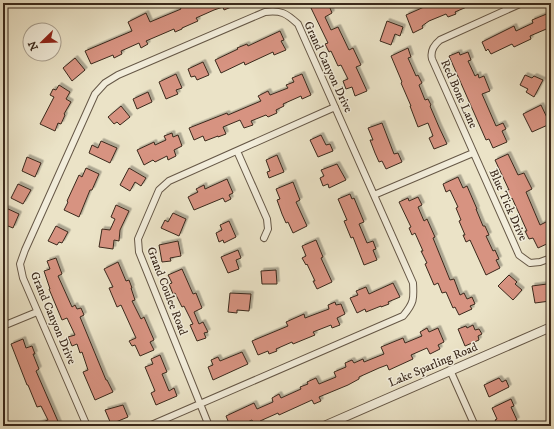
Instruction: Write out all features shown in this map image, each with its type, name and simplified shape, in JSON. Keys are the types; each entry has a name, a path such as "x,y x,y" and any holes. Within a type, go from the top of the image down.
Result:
{"street":[{"name":"Red Bone Lane","path":"473,153 432,59 432,49 440,40 522,3"},
{"name":"Grand Canyon Drive","path":"87,426 23,278 20,264 95,94 105,83 118,75 265,12 276,10 287,14 298,24 413,283 414,294 411,306 403,316 149,426"},
{"name":"Grand Coulee Road","path":"209,426 139,252 138,239 159,190 168,181 335,107"},
{"path":"237,151 267,219 268,228 264,238"},
{"path":"374,195 473,153"},
{"name":"Blue Tick Drive","path":"473,153 519,255 530,263 540,262 551,258"},
{"path":"3,326 38,312"},
{"name":"Lake Sparling Road","path":"324,426 551,327"},
{"path":"450,370 475,426"}],"building":[{"path":"178,3 241,3 224,10 223,7 214,10 196,18 198,21 182,29 175,32 174,29 146,41 148,44 141,48 139,43 121,51 122,54 114,58 113,55 91,64 85,51 132,31 128,22 146,13 150,22 181,9"},
{"path":"328,3 332,13 325,17 331,30 338,27 349,50 353,48 361,65 356,67 367,91 355,96 352,87 346,89 343,81 348,79 341,65 338,66 331,51 329,52 325,44 328,43 311,8 319,4 320,7"},
{"path":"433,3 476,3 455,12 456,14 448,17 446,14 429,21 422,26 423,28 413,33 406,15"},
{"path":"549,13 551,18 551,27 530,36 531,39 514,47 512,44 491,54 488,49 486,51 482,42 514,26 516,31 533,23 532,20"},
{"path":"387,21 403,27 400,36 395,34 391,45 380,41"},
{"path":"280,31 284,40 281,41 286,50 274,55 273,52 245,65 244,62 221,73 215,60 238,49 237,48 247,44 248,46"},
{"path":"408,48 411,57 408,58 416,76 418,75 422,83 419,85 425,100 428,99 431,105 430,106 447,144 434,149 429,138 433,136 428,123 418,127 391,56"},
{"path":"459,52 460,55 468,52 471,60 468,61 475,76 478,74 479,78 484,76 490,91 482,94 496,126 503,123 506,129 502,131 507,142 493,148 489,139 486,140 449,56"},
{"path":"75,58 85,70 72,81 63,68"},
{"path":"203,62 209,75 197,80 195,76 191,77 188,69"},
{"path":"176,74 182,88 176,90 178,94 166,99 159,82"},
{"path":"302,74 311,95 302,99 301,96 283,104 284,106 276,110 277,113 268,117 266,115 251,121 253,125 244,128 240,120 223,127 226,134 205,141 203,136 194,140 189,128 227,113 228,115 261,101 258,96 268,91 270,95 288,88 286,85 294,82 292,78"},
{"path":"525,75 532,78 534,76 543,80 534,97 526,92 528,89 520,85"},
{"path":"59,85 70,92 66,99 71,102 64,114 65,115 61,124 58,123 55,131 40,124 54,97 50,95 53,89 56,90"},
{"path":"148,92 152,102 137,109 133,99"},
{"path":"541,105 550,124 532,132 523,114"},
{"path":"121,106 130,117 120,125 117,122 114,124 108,117"},
{"path":"382,123 394,154 398,153 402,162 386,169 382,161 379,162 375,153 370,140 373,140 368,128"},
{"path":"172,133 173,137 178,135 182,146 174,150 176,156 168,160 167,156 155,162 153,160 144,165 137,150 154,142 155,145 166,140 164,136"},
{"path":"321,135 326,145 330,144 333,151 318,157 310,140"},
{"path":"101,141 117,148 110,163 89,153 92,145 98,148"},
{"path":"508,154 518,175 524,173 532,189 526,192 540,225 546,222 551,232 551,242 538,248 533,238 529,239 525,231 527,231 512,198 511,199 507,190 509,190 495,160"},
{"path":"277,155 284,172 269,178 267,172 270,171 266,160"},
{"path":"27,157 41,163 35,177 22,171"},
{"path":"337,164 346,180 329,188 328,184 323,186 320,178 324,176 321,170"},
{"path":"86,168 99,174 92,190 90,190 79,217 64,210 79,175 82,177"},
{"path":"129,168 146,178 141,186 135,182 130,191 120,185"},
{"path":"458,177 463,188 467,186 483,226 485,226 489,235 486,236 493,251 495,250 499,259 496,260 500,268 486,275 470,240 466,242 463,235 465,235 459,221 461,220 456,208 458,207 450,190 446,192 443,184"},
{"path":"227,179 233,193 229,195 231,199 225,202 223,198 194,210 188,197 198,192 196,189 204,185 205,189"},
{"path":"293,182 300,200 296,202 307,226 293,233 282,214 277,200 280,199 276,189"},
{"path":"18,184 31,190 23,204 11,198"},
{"path":"350,194 352,199 354,198 364,222 359,224 367,243 373,241 376,249 373,250 377,260 364,265 353,237 351,238 344,221 347,220 338,199"},
{"path":"418,197 422,205 418,207 424,221 427,219 435,237 433,238 450,280 454,279 460,295 464,293 467,299 472,297 475,304 470,306 472,309 459,315 455,307 453,308 446,292 442,293 438,283 434,285 425,264 427,263 421,251 423,251 415,233 412,235 409,228 411,227 399,202 408,198 409,201"},
{"path":"116,205 129,211 120,230 119,241 114,240 113,249 99,247 102,229 110,230 115,219 111,217"},
{"path":"6,208 19,214 13,228 3,224 3,216"},
{"path":"173,213 186,219 179,236 161,228 165,220 168,222"},
{"path":"229,221 236,237 224,243 223,240 219,242 216,233 222,230 220,225"},
{"path":"56,226 68,232 62,243 59,242 57,245 48,241"},
{"path":"316,240 323,257 321,258 332,282 317,289 307,264 306,265 302,258 306,256 302,246"},
{"path":"178,241 181,256 170,258 171,261 162,262 159,245"},
{"path":"238,250 241,258 236,260 239,269 228,273 221,257"},
{"path":"56,258 62,274 58,276 72,307 75,305 77,309 81,308 84,315 80,317 106,380 113,392 95,400 83,372 88,370 82,352 80,353 77,344 72,346 68,337 75,335 67,318 62,320 49,289 44,271 50,269 47,261"},
{"path":"118,262 126,281 129,280 132,288 135,300 132,301 141,319 144,317 154,340 150,342 154,350 140,356 135,345 132,346 129,341 136,338 121,305 117,307 109,288 113,287 104,269"},
{"path":"182,269 193,294 196,293 202,308 194,312 199,324 203,322 208,332 204,333 206,338 197,341 190,325 193,324 184,306 182,307 175,293 173,294 169,284 172,283 168,275"},
{"path":"276,270 277,284 262,284 261,271"},
{"path":"509,275 517,282 515,284 522,290 513,300 498,286"},
{"path":"393,283 400,297 381,307 366,312 365,309 357,313 350,298 358,295 356,291 366,287 369,294"},
{"path":"547,284 550,301 535,303 532,286"},
{"path":"230,293 251,294 249,311 237,310 237,313 228,312"},
{"path":"335,302 336,305 341,304 345,314 337,318 340,325 332,328 331,325 313,332 315,335 276,349 277,351 269,354 268,351 258,355 252,341 288,326 286,322 304,314 305,318 329,309 328,305"},
{"path":"473,325 475,330 479,329 482,334 478,336 479,340 465,346 458,329 466,326 467,328"},
{"path":"427,328 429,332 438,328 444,342 438,345 440,349 430,354 427,348 411,355 413,359 389,370 387,365 379,368 359,377 359,379 348,385 319,397 321,401 314,404 312,400 279,415 278,413 260,421 262,426 255,426 252,420 238,426 230,426 226,416 254,403 257,409 273,402 272,398 279,394 281,398 301,389 300,387 308,384 307,382 316,378 319,384 336,377 334,372 346,367 345,363 352,360 354,363 363,359 364,362 384,354 381,347 403,338 405,343 422,336 420,332"},
{"path":"23,339 26,348 32,346 35,354 33,354 39,369 36,371 60,426 33,426 48,420 41,406 37,407 11,344"},
{"path":"242,352 248,364 213,380 208,367 213,365 211,360 218,357 220,361"},
{"path":"160,355 167,372 162,374 169,391 174,388 177,396 156,405 151,393 155,391 145,367 153,364 151,359"},
{"path":"499,378 502,382 506,380 509,387 489,397 484,385"},
{"path":"511,399 514,406 511,407 517,420 504,426 498,426 495,420 497,419 492,408"},
{"path":"123,405 128,417 111,424 105,410"}]}
